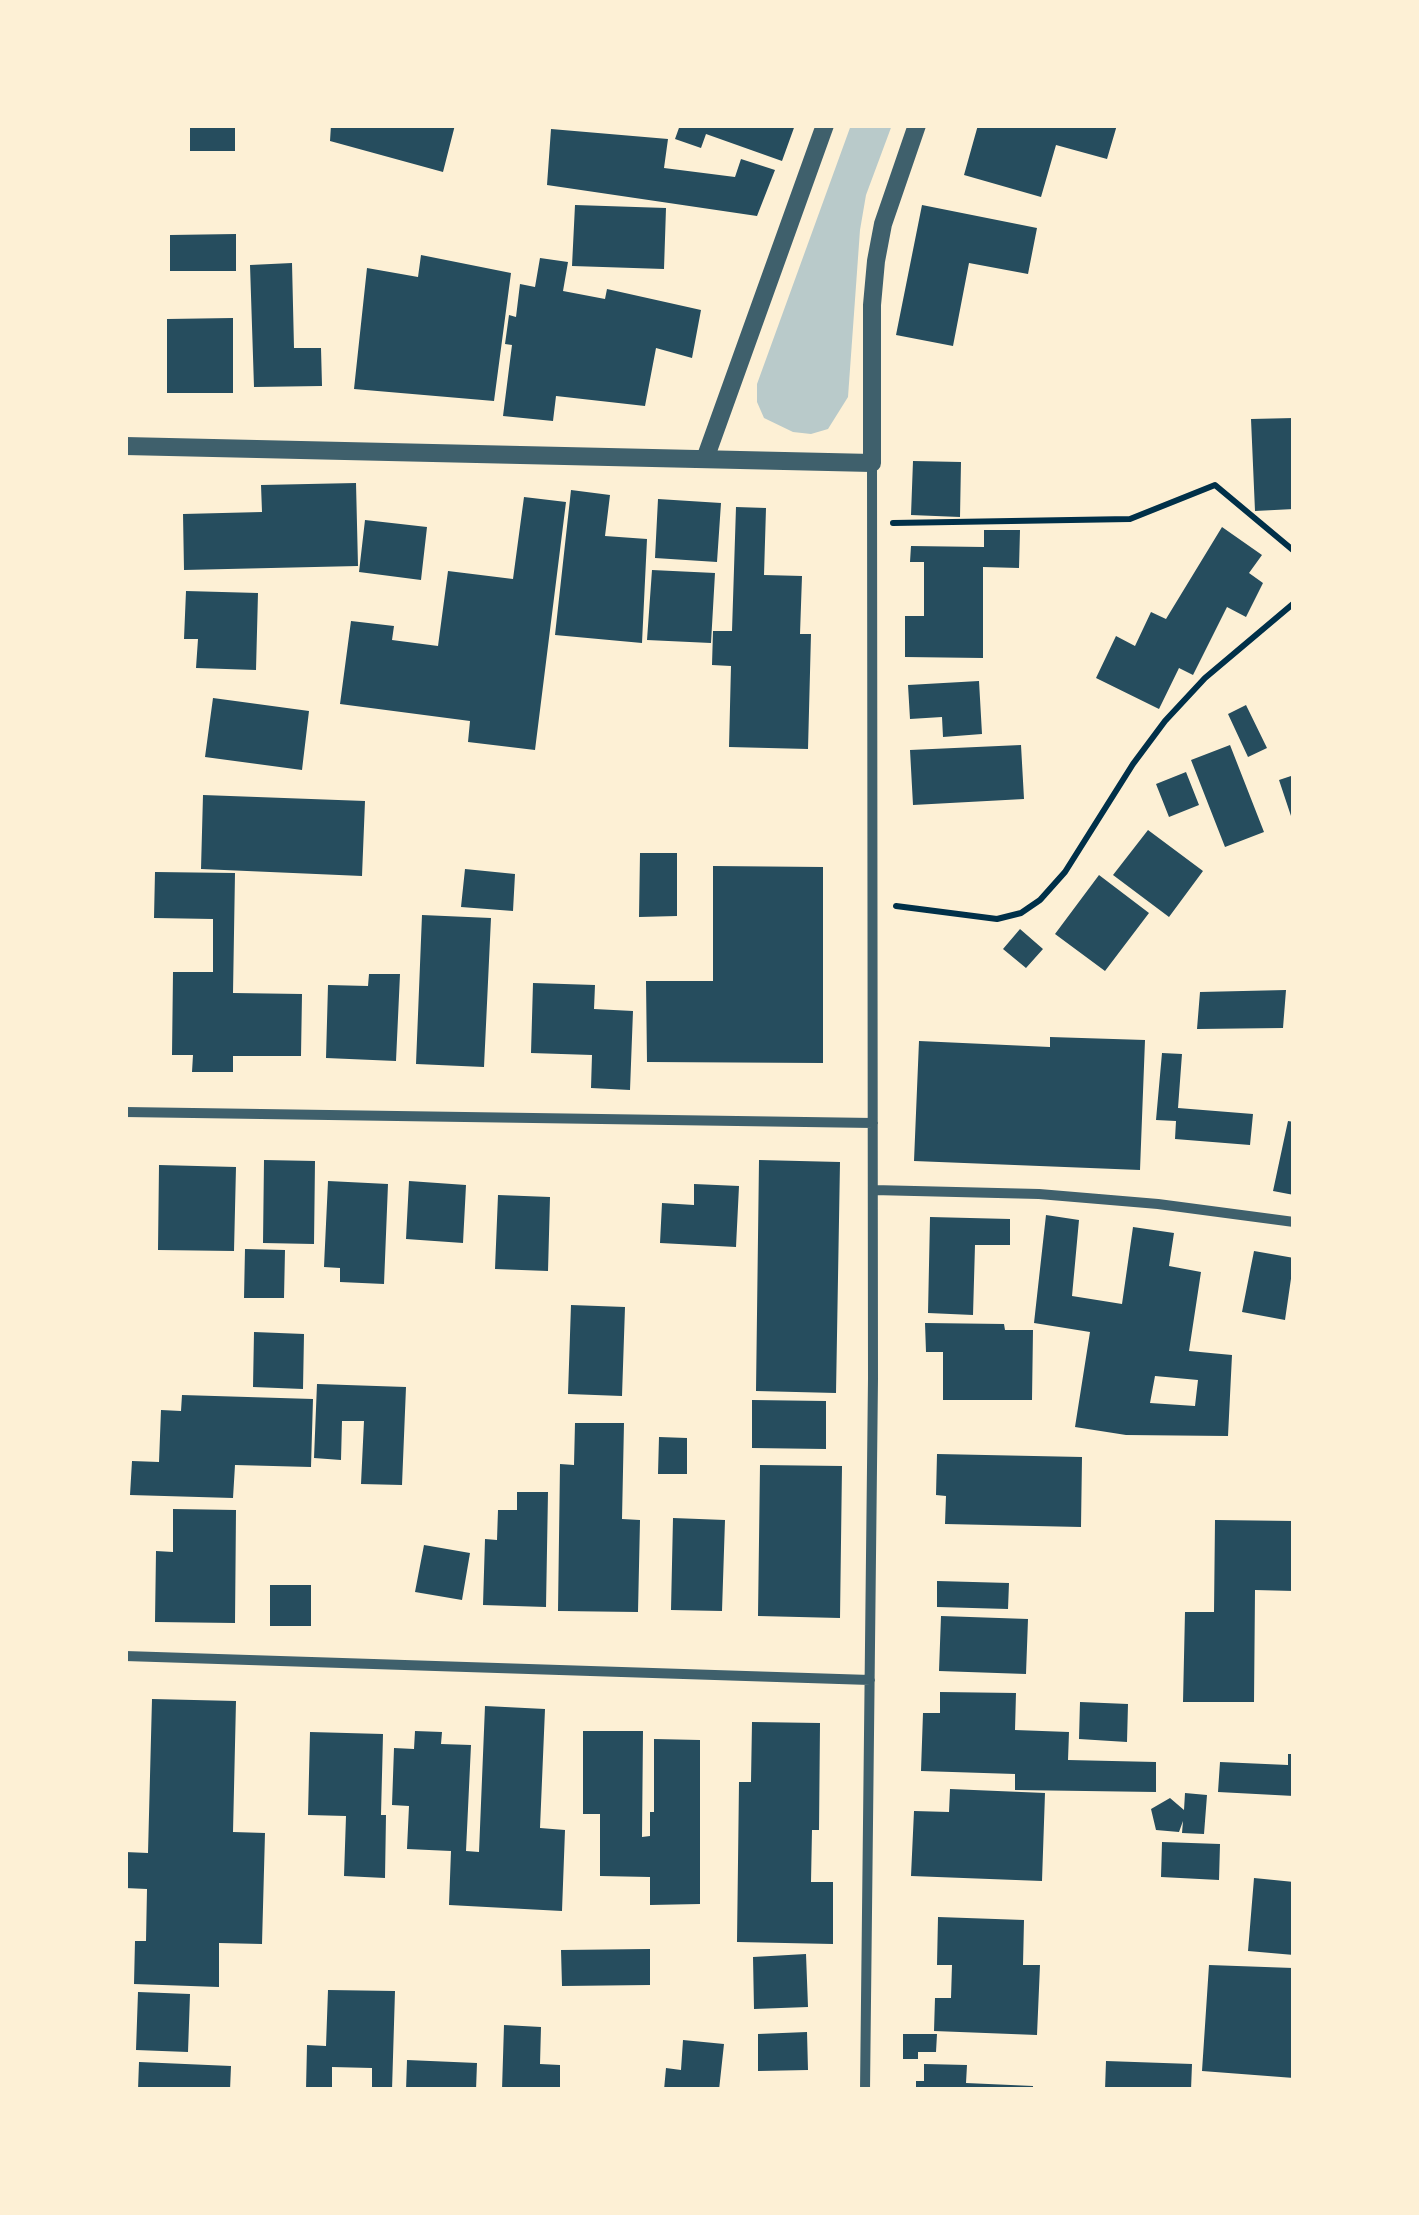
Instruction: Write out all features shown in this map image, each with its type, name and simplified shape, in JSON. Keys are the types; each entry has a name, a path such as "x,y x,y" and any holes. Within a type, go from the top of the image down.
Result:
{"street":[{"path":"705,459 825,125"},
{"path":"865,2090 873,1190 872,306 883,224 917,125"},
{"path":"125,446 872,463"},
{"path":"125,1112 873,1123"},
{"path":"873,1190 1040,1194 1294,1222"},
{"path":"125,1656 870,1680"}],"path":[{"path":"872,523 1130,519 1216,485 1294,551"},
{"path":"872,903 997,920 1021,913 1040,900 1065,872 1165,721 1205,678 1294,604"}],"shaded area":[{"path":"851,125 892,125 866,195 860,230 848,397 828,429 811,434 793,432 764,418 757,402 757,384"}],"building":[{"path":"190,125 235,125 235,151 190,151"},
{"path":"331,125 455,125 443,172 330,141"},
{"path":"680,125 795,125 782,161 706,134 701,148 675,139"},
{"path":"978,125 1117,125 1107,159 1056,145 1041,197 964,175"},
{"path":"551,129 668,139 664,168 735,177 741,159 775,170 757,216 547,185"},
{"path":"575,205 666,208 664,269 572,266"},
{"path":"922,205 1037,228 1028,274 969,263 953,346 896,335"},
{"path":"236,234 236,271 170,271 170,235"},
{"path":"421,255 511,273 494,401 354,389 367,268 418,277"},
{"path":"540,258 568,262 563,291 605,299 607,289 701,310 692,358 656,348 645,406 556,396 553,421 503,416 512,345 505,344 509,315 516,317 520,284 535,287"},
{"path":"292,263 294,348 321,348 322,386 254,387 250,265"},
{"path":"233,318 233,393 167,393 167,319"},
{"path":"1294,418 1294,509 1255,511 1251,419"},
{"path":"913,461 961,462 960,517 911,515"},
{"path":"356,483 358,566 184,570 183,514 262,512 261,485"},
{"path":"571,490 610,495 605,536 647,539 642,643 555,635"},
{"path":"524,497 566,502 535,750 468,742 470,721 340,704 351,621 394,626 392,640 438,646 448,571 513,579"},
{"path":"658,499 721,503 717,562 655,558"},
{"path":"736,507 766,508 764,575 802,576 800,634 811,634 808,749 729,747 731,666 712,665 713,631 732,631"},
{"path":"365,520 427,527 421,580 359,572"},
{"path":"1222,527 1262,555 1249,573 1263,583 1246,617 1227,607 1193,675 1179,668 1159,709 1096,678 1116,636 1135,646 1151,612 1166,619"},
{"path":"984,530 1020,530 1019,568 983,567 983,658 905,657 905,616 924,616 924,562 910,562 911,546 984,547"},
{"path":"652,570 715,573 711,643 647,640"},
{"path":"186,591 258,593 256,670 196,668 198,639 184,639"},
{"path":"979,681 982,734 943,737 942,717 910,719 908,685"},
{"path":"213,698 309,711 302,770 205,757"},
{"path":"1246,705 1267,748 1248,757 1228,714"},
{"path":"1021,745 1024,799 913,805 910,750"},
{"path":"1230,745 1264,832 1225,847 1191,760"},
{"path":"1186,772 1199,805 1169,817 1156,784"},
{"path":"1294,775 1294,822 1293,822 1279,780"},
{"path":"203,795 365,801 362,876 201,869"},
{"path":"1148,830 1203,871 1169,917 1113,875"},
{"path":"640,853 677,853 677,916 639,917"},
{"path":"713,866 823,867 823,1063 647,1062 646,981 713,981"},
{"path":"465,869 515,874 513,911 461,907"},
{"path":"155,872 235,873 233,993 302,994 301,1056 233,1056 233,1072 192,1072 193,1055 172,1055 173,972 213,972 213,919 154,918"},
{"path":"1099,875 1149,913 1105,971 1055,934"},
{"path":"422,915 491,918 484,1067 416,1064"},
{"path":"1020,929 1043,949 1026,968 1003,949"},
{"path":"369,974 400,974 396,1061 326,1058 328,985 368,986"},
{"path":"533,983 595,985 594,1009 633,1011 630,1090 591,1088 592,1055 531,1053"},
{"path":"1286,990 1283,1028 1197,1029 1200,992"},
{"path":"1050,1037 1145,1040 1140,1170 914,1161 919,1041 1050,1047"},
{"path":"1162,1053 1182,1054 1178,1108 1253,1114 1250,1145 1175,1139 1176,1121 1156,1120"},
{"path":"1288,1121 1294,1122 1294,1195 1273,1191"},
{"path":"264,1160 315,1161 314,1244 263,1243"},
{"path":"759,1160 840,1162 836,1393 756,1391"},
{"path":"159,1165 236,1167 234,1251 158,1250"},
{"path":"328,1181 388,1184 384,1284 340,1282 340,1268 324,1267"},
{"path":"409,1181 466,1185 463,1243 406,1239"},
{"path":"694,1184 739,1186 736,1247 660,1243 662,1203 694,1205"},
{"path":"498,1195 550,1197 548,1271 495,1269"},
{"path":"1046,1215 1079,1220 1072,1296 1122,1304 1133,1227 1174,1233 1169,1266 1201,1272 1189,1351 1232,1355 1228,1436 1126,1435 1075,1427 1090,1332 1034,1323","holes":["1155,1376 1198,1380 1195,1406 1150,1403"]},
{"path":"930,1217 1010,1219 1010,1245 975,1245 973,1315 928,1313"},
{"path":"245,1249 285,1250 284,1298 244,1298"},
{"path":"1254,1251 1294,1258 1285,1320 1242,1312"},
{"path":"571,1305 625,1307 622,1396 568,1394"},
{"path":"925,1323 1004,1324 1005,1330 1033,1330 1032,1400 943,1400 943,1352 926,1352"},
{"path":"254,1332 304,1334 303,1389 253,1387"},
{"path":"317,1384 406,1387 402,1485 361,1484 364,1421 342,1421 341,1460 314,1458"},
{"path":"182,1395 313,1399 311,1467 235,1465 233,1498 130,1495 132,1461 159,1462 161,1410 181,1411"},
{"path":"752,1400 826,1401 826,1449 752,1448"},
{"path":"575,1423 624,1423 622,1519 640,1520 638,1612 558,1611 560,1464 574,1465"},
{"path":"659,1437 687,1438 687,1474 658,1474"},
{"path":"937,1454 1082,1457 1081,1527 945,1524 946,1496 936,1495"},
{"path":"760,1465 842,1466 840,1618 758,1616"},
{"path":"517,1492 548,1492 546,1607 483,1605 485,1539 497,1540 498,1510 517,1510"},
{"path":"173,1509 236,1510 235,1623 155,1622 156,1551 173,1552"},
{"path":"673,1518 725,1520 722,1611 671,1610"},
{"path":"1215,1520 1294,1521 1294,1591 1255,1590 1254,1702 1183,1702 1185,1612 1214,1612"},
{"path":"424,1545 470,1553 462,1600 415,1592"},
{"path":"937,1581 1009,1583 1008,1609 937,1607"},
{"path":"270,1585 311,1585 311,1626 270,1626"},
{"path":"941,1616 1028,1619 1026,1674 939,1671"},
{"path":"940,1692 1016,1693 1015,1730 1069,1732 1068,1760 1156,1762 1156,1792 1015,1790 1015,1774 921,1771 923,1713 940,1713"},
{"path":"152,1699 236,1701 233,1832 265,1833 262,1944 219,1943 219,1987 134,1984 135,1941 146,1941 147,1889 125,1888 125,1852 148,1853"},
{"path":"1080,1702 1128,1704 1127,1742 1079,1739"},
{"path":"485,1706 545,1709 540,1828 565,1830 562,1911 449,1905 451,1851 407,1849 409,1806 392,1805 394,1748 414,1749 415,1731 442,1732 441,1744 471,1745 466,1851 479,1852"},
{"path":"752,1722 820,1723 819,1830 812,1830 811,1882 833,1882 833,1944 737,1942 739,1782 751,1782"},
{"path":"583,1731 643,1731 642,1837 650,1836 650,1812 654,1812 654,1739 700,1740 700,1904 650,1905 650,1877 600,1876 600,1814 583,1814"},
{"path":"310,1732 383,1734 381,1815 386,1815 385,1878 344,1876 346,1816 308,1815"},
{"path":"1288,1754 1294,1754 1294,1796 1218,1792 1220,1762 1288,1765"},
{"path":"950,1789 1045,1793 1042,1881 911,1876 914,1811 949,1812"},
{"path":"1185,1793 1207,1795 1204,1834 1182,1833 1183,1821 1179,1832 1156,1830 1151,1809 1170,1798 1184,1810"},
{"path":"1162,1842 1220,1844 1219,1880 1161,1877"},
{"path":"1254,1878 1294,1882 1294,1955 1248,1951"},
{"path":"938,1917 1024,1920 1023,1965 1040,1965 1037,2035 934,2031 935,1998 951,1998 952,1965 937,1965"},
{"path":"650,1949 650,1985 562,1986 561,1950"},
{"path":"806,1954 808,2007 754,2009 753,1957"},
{"path":"1209,1965 1293,1968 1294,2078 1202,2071"},
{"path":"328,1990 395,1991 392,2090 372,2090 372,2068 332,2067 332,2090 306,2090 307,2045 326,2046"},
{"path":"138,1992 190,1994 188,2052 136,2050"},
{"path":"504,2025 541,2027 540,2064 560,2065 560,2090 502,2090"},
{"path":"807,2032 808,2070 758,2071 758,2034"},
{"path":"903,2034 937,2034 936,2052 918,2052 918,2059 903,2059"},
{"path":"683,2040 724,2044 719,2090 664,2090 666,2068 681,2070"},
{"path":"407,2060 477,2063 476,2090 406,2090"},
{"path":"1106,2061 1192,2064 1191,2090 1105,2090"},
{"path":"139,2062 231,2066 230,2090 138,2090"},
{"path":"924,2064 967,2065 966,2083 1033,2086 1033,2090 916,2090 916,2081 924,2081"}]}
